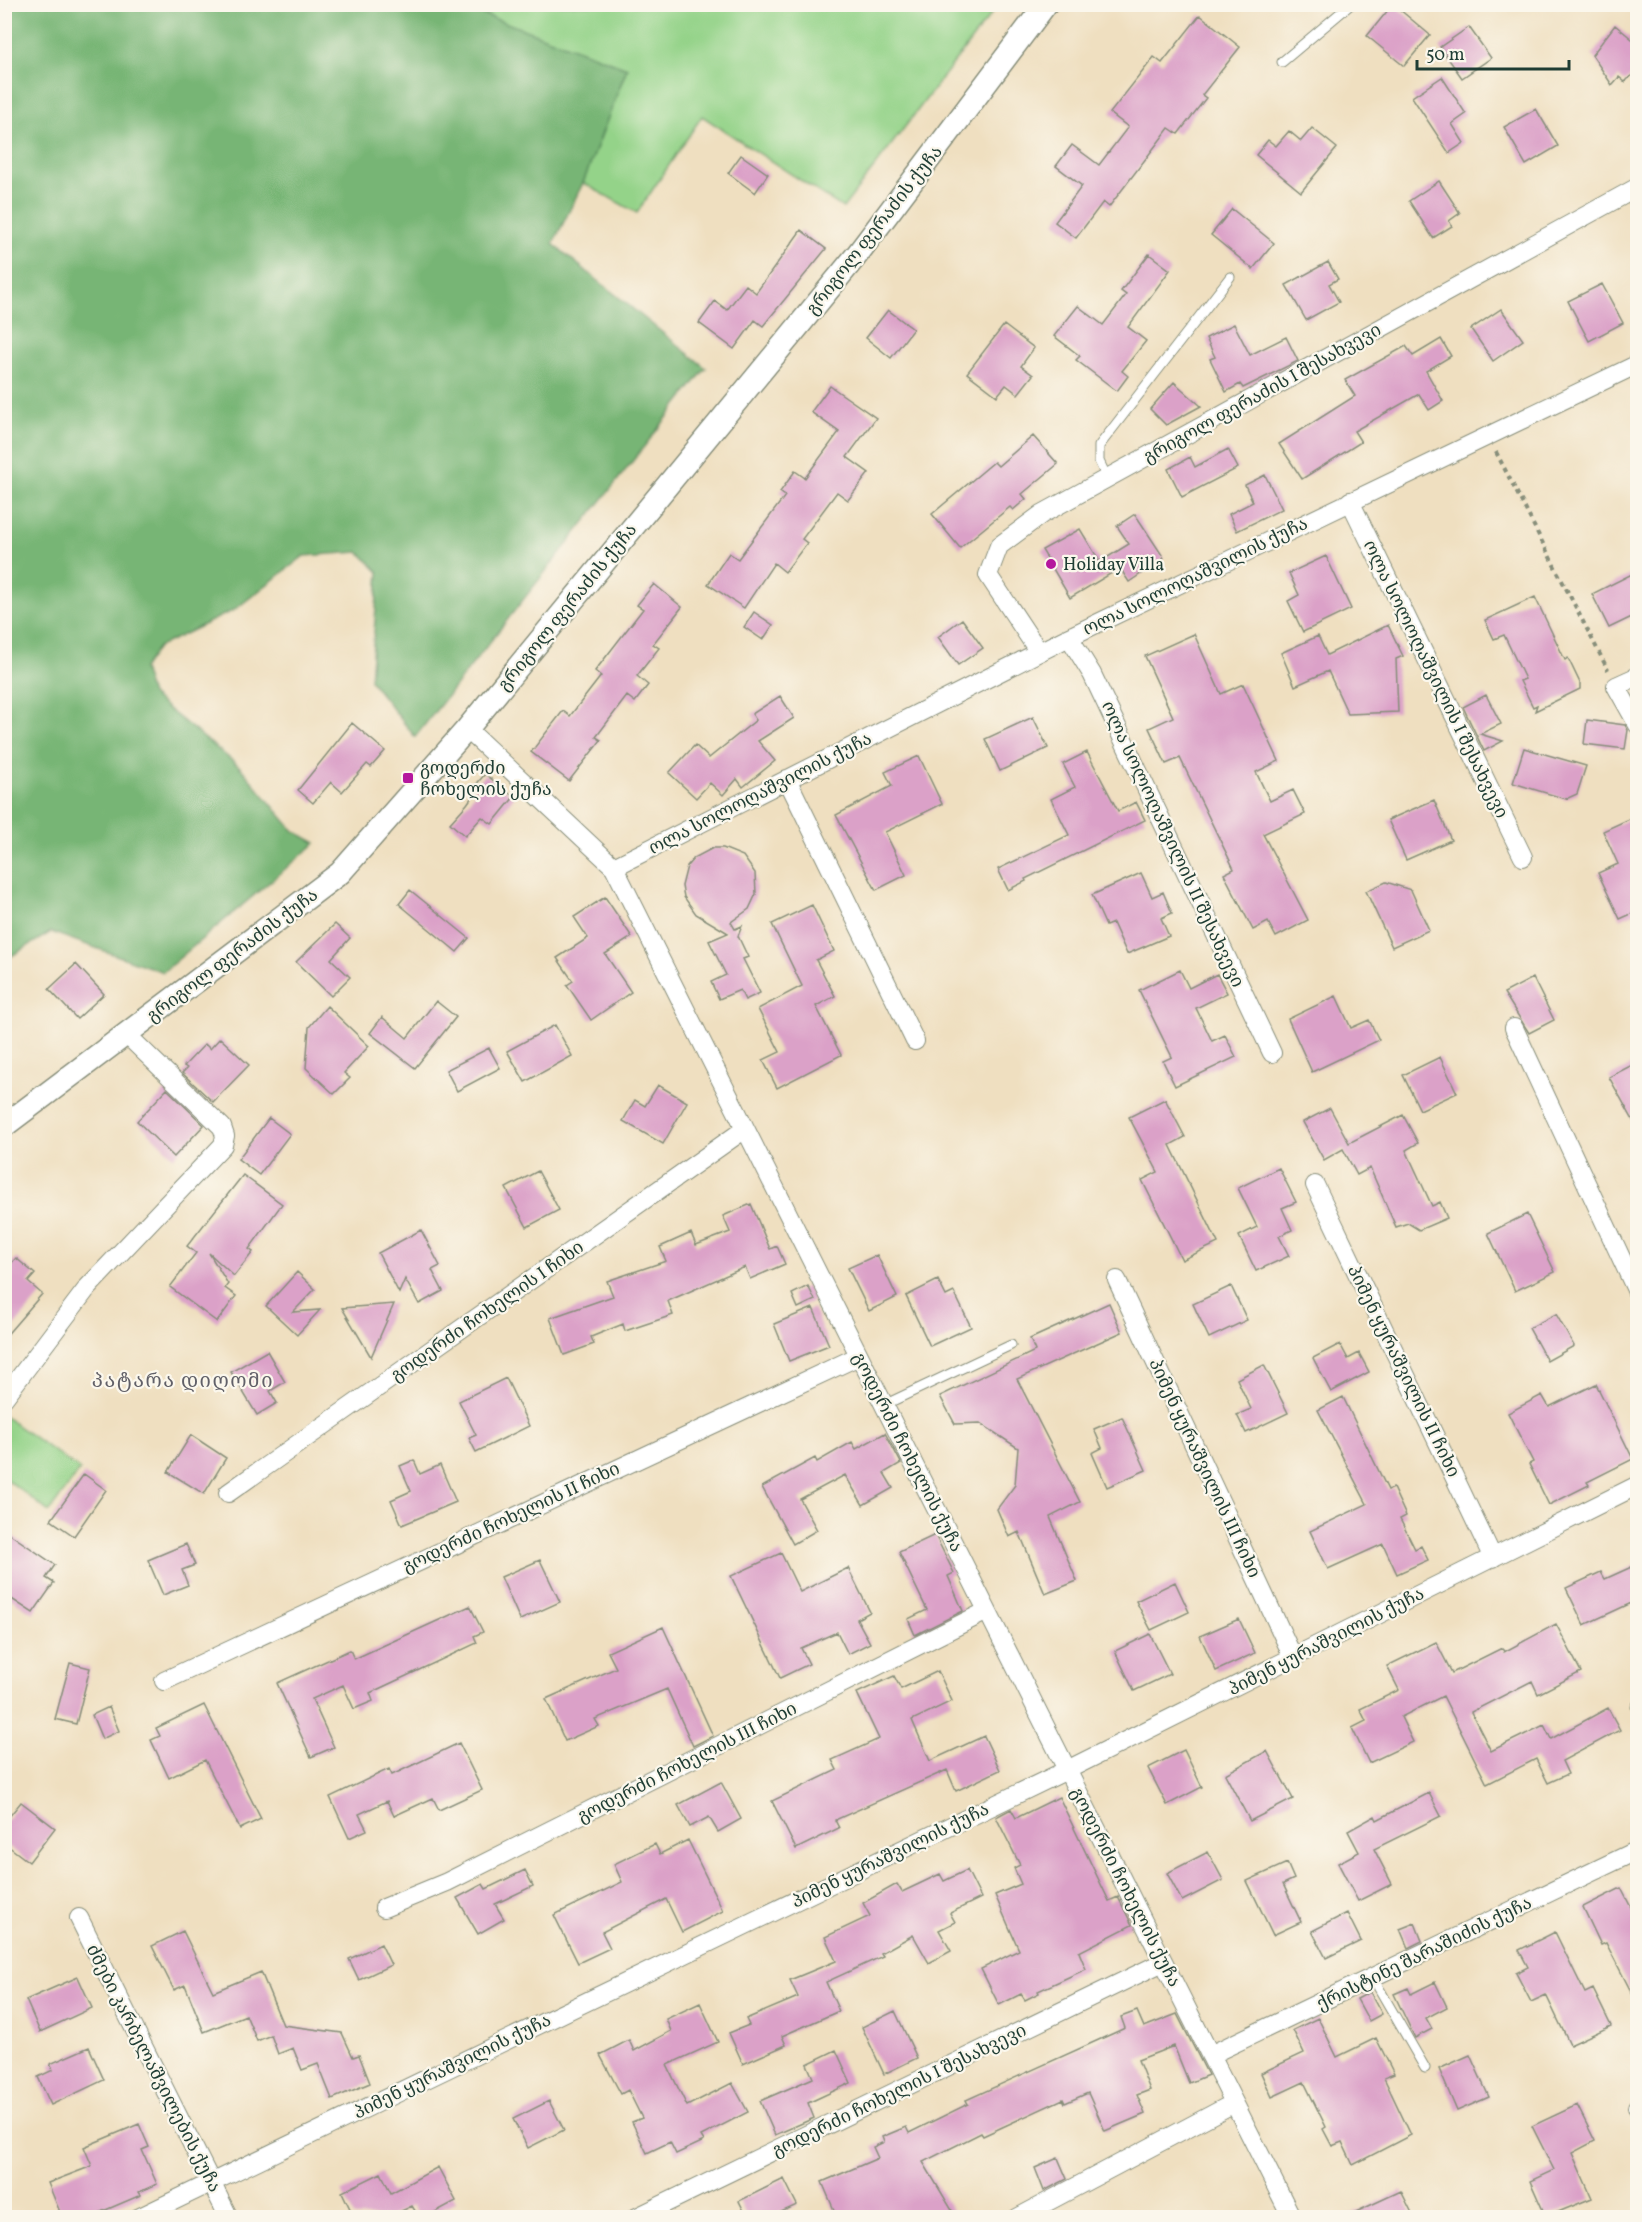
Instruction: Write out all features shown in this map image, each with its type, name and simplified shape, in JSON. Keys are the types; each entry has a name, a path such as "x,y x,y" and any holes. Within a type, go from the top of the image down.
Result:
{"street":[{"name":"გრიგოლ ფერაძის ქუჩა","path":"4,1126 340,873 467,729 856,256 1046,4"},
{"name":"გრიგოლ ფერაძის I შესახვევი","path":"1039,652 988,575 999,546 1042,514 1638,187"},
{"name":"ოლა სოლოღაშვილის ქუჩა","path":"614,867 1039,652 1638,364"},
{"name":"ოლა სოლოღაშვილის I შესახვევი","path":"1350,501 1523,857"},
{"name":"ოლა სოლოღაშვილის II შესახვევი","path":"1069,638 1092,674 1272,1053"},
{"path":"1638,676 1616,686 1638,725"},
{"name":"გოდერძი ჩოხელის ქუჩა","path":"467,729 614,867 1292,2217"},
{"path":"787,779 915,1041"},
{"path":"1514,1028 1638,1294"},
{"path":"4,1398 88,1287 223,1144 225,1136 222,1127 127,1035"},
{"name":"გოდერძი ჩოხელის I ჩიხი","path":"228,1493 745,1129"},
{"name":"პიმენ ყურაშვილის II ჩიხი","path":"1314,1185 1493,1557"},
{"name":"პიმენ ყურაშვილის III ჩიხი","path":"1117,1280 1293,1657"},
{"name":"გოდერძი ჩოხელის II ჩიხი","path":"164,1681 860,1356"},
{"name":"პიმენ ყურაშვილის ქუჩა","path":"138,2217 1067,1770 1638,1485"},
{"name":"გოდერძი ჩოხელის III ჩიხი","path":"384,1908 447,1882 987,1611"},
{"name":"ქრისტინე შარაშიძის ქუჩა","path":"1210,2055 1638,1850"},
{"name":"ძმები კარბელაშვილების ქუჩა","path":"79,1918 229,2217"},
{"name":"გოდერძი ჩოხელის I შესახვევი","path":"635,2217 1164,1962"},
{"path":"1017,2217 1234,2103"}],"lane":[{"path":"1282,62 1351,4"},
{"path":"1107,478 1099,461 1099,446 1230,277"},
{"path":"884,1405 1011,1345"},
{"path":"1373,1978 1425,2068"}],"path":[{"path":"1487,436 1616,686"}],"green space":[{"path":"5,4 458,5 627,68 583,183 553,244 706,368 415,737 370,680 379,572 359,552 304,556 234,610 158,647 143,669 151,695 240,767 294,831 316,843 163,972 51,932 5,960"},
{"path":"458,5 998,5 843,208 702,116 637,213 583,183 627,68"},
{"path":"4,1416 80,1470 49,1512 5,1478"}],"building":[{"path":"1393,4 1430,35 1404,66 1367,36"},
{"path":"1200,15 1240,47 1202,95 1206,98 1178,134 1169,128 1109,207 1103,202 1076,238 1055,222 1082,186 1056,166 1072,145 1099,165 1128,127 1110,113 1154,57 1162,63"},
{"path":"1615,25 1638,44 1638,69 1625,82 1619,77 1612,85 1592,55"},
{"path":"1469,27 1491,58 1462,78 1440,47"},
{"path":"1442,77 1466,114 1452,124 1464,143 1449,153 1412,97"},
{"path":"1536,109 1558,146 1526,165 1504,127"},
{"path":"1312,128 1337,148 1301,192 1256,155 1268,140 1276,146 1289,131 1301,141"},
{"path":"741,155 768,174 755,193 728,173"},
{"path":"1439,181 1460,213 1449,221 1452,226 1433,238 1409,201"},
{"path":"1232,209 1274,243 1253,269 1211,235"},
{"path":"801,230 826,249 763,326 755,320 734,349 699,323 715,301 727,310 746,285 756,293"},
{"path":"1149,254 1170,270 1128,327 1146,341 1122,371 1128,376 1117,391 1076,360 1080,356 1054,336 1078,306 1103,325 1126,295 1121,291"},
{"path":"1328,262 1338,279 1329,284 1339,302 1306,320 1286,285"},
{"path":"1602,284 1623,323 1589,341 1568,301"},
{"path":"1501,309 1523,340 1493,361 1471,329"},
{"path":"888,310 913,329 891,358 866,338"},
{"path":"1234,324 1250,355 1286,337 1298,361 1243,388 1240,384 1226,392 1210,359 1215,357 1206,338"},
{"path":"1004,325 1034,348 1021,366 1033,375 1018,394 1006,385 997,396 967,373"},
{"path":"1441,339 1451,356 1426,371 1443,401 1429,410 1419,394 1354,431 1361,442 1302,479 1279,444 1355,396 1345,380 1406,346 1413,356"},
{"path":"1174,382 1201,406 1166,425 1150,409"},
{"path":"830,386 876,418 847,457 869,473 848,500 837,492 802,539 807,543 785,572 774,563 744,608 708,584 729,553 738,559 785,496 780,492 795,471 805,478 839,432 811,412"},
{"path":"1033,436 1058,464 1022,494 1026,499 1013,510 1010,507 960,548 932,514 994,462 998,466"},
{"path":"1228,449 1238,468 1182,497 1168,469 1190,457 1195,467"},
{"path":"1265,475 1282,509 1237,531 1229,514 1253,502 1245,485"},
{"path":"1135,514 1164,558 1129,582 1120,568 1070,598 1042,550 1080,529 1100,562 1129,544 1117,526"},
{"path":"1326,556 1351,609 1303,632 1288,601 1299,595 1289,573"},
{"path":"1638,571 1638,614 1609,628 1592,594"},
{"path":"654,584 682,607 653,644 659,648 637,676 648,685 635,702 627,696 596,737 601,740 569,781 531,752 563,711 570,716 601,676 595,671 643,609 637,605"},
{"path":"1535,597 1565,660 1568,658 1580,683 1580,689 1535,711 1537,705 1533,707 1520,681 1525,679 1504,635 1494,639 1485,620"},
{"path":"754,612 773,625 763,640 744,627"},
{"path":"962,619 983,648 958,665 938,637"},
{"path":"1388,625 1403,656 1396,659 1398,712 1348,714 1328,671 1295,686 1281,653 1318,636 1327,655"},
{"path":"1194,634 1221,694 1243,684 1279,761 1256,772 1270,801 1293,790 1305,814 1263,834 1308,920 1276,937 1268,922 1253,930 1224,874 1234,869 1180,758 1166,764 1149,728 1173,717 1145,656"},
{"path":"1486,695 1501,724 1480,734 1503,741 1484,751 1463,707"},
{"path":"780,696 794,718 758,741 775,761 743,787 737,779 723,795 710,783 696,798 669,773 695,745 709,758 756,720 752,714"},
{"path":"1033,717 1048,748 1000,771 985,739"},
{"path":"1587,720 1625,725 1628,730 1625,749 1584,744"},
{"path":"352,723 385,751 371,767 367,764 342,792 331,782 313,803 298,790"},
{"path":"1524,748 1586,766 1577,794 1566,799 1513,783"},
{"path":"1087,752 1118,811 1136,802 1145,820 1025,879 1026,881 1008,890 998,869 1069,835 1051,799 1075,787 1063,764"},
{"path":"919,756 942,804 885,832 906,875 876,890 836,815 892,786 885,772"},
{"path":"485,774 514,797 492,824 482,817 465,836 450,823 477,790 474,787"},
{"path":"1434,800 1451,840 1406,860 1388,820"},
{"path":"1638,815 1638,911 1620,919 1598,873 1618,864 1603,831"},
{"path":"713,848 723,848 743,856 755,873 756,894 749,909 731,922 735,929 742,926 738,936 748,957 743,959 760,993 745,1000 740,990 719,999 711,982 726,975 709,941 728,933 696,914 684,897 682,886 687,866 694,858"},
{"path":"1141,873 1152,897 1163,892 1172,913 1161,918 1169,936 1127,954 1113,923 1106,926 1092,895"},
{"path":"1386,882 1411,890 1429,930 1392,947 1366,891"},
{"path":"410,890 469,938 457,952 399,904"},
{"path":"605,897 632,937 605,954 631,992 591,1020 567,985 573,981 557,958 588,938 574,917"},
{"path":"812,905 834,951 816,960 835,996 816,1006 841,1055 777,1088 763,1060 780,1052 758,1009 802,986 772,924"},
{"path":"335,924 350,938 331,959 350,977 331,996 296,962"},
{"path":"76,964 104,994 77,1019 49,989"},
{"path":"1180,970 1189,988 1217,974 1227,993 1196,1008 1212,1041 1225,1035 1236,1057 1175,1086 1163,1061 1172,1057 1139,990"},
{"path":"1533,978 1554,1020 1529,1033 1504,993"},
{"path":"1336,996 1351,1028 1369,1020 1379,1040 1312,1072 1288,1019"},
{"path":"436,1001 456,1017 415,1068 370,1033 382,1017 407,1038"},
{"path":"327,1006 369,1046 344,1073 350,1078 334,1094 306,1068 309,1027"},
{"path":"555,1025 572,1056 525,1082 507,1051"},
{"path":"220,1038 249,1065 213,1102 182,1073 187,1068 184,1066 205,1044 210,1049"},
{"path":"489,1048 500,1068 457,1091 446,1070"},
{"path":"1440,1057 1457,1093 1420,1110 1403,1075"},
{"path":"1638,1062 1638,1129 1609,1077"},
{"path":"658,1085 687,1102 663,1144 623,1121 635,1100 645,1106"},
{"path":"167,1089 204,1125 174,1157 137,1121"},
{"path":"1165,1099 1185,1137 1170,1145 1218,1243 1182,1260 1142,1180 1158,1172 1129,1117"},
{"path":"1330,1108 1349,1143 1403,1115 1418,1143 1406,1150 1432,1206 1440,1202 1447,1218 1419,1230 1408,1223 1396,1227 1370,1168 1357,1175 1343,1149 1324,1160 1303,1122"},
{"path":"269,1118 290,1134 259,1175 238,1159"},
{"path":"1279,1168 1296,1202 1282,1208 1292,1230 1279,1236 1289,1256 1256,1271 1239,1236 1257,1227 1238,1188"},
{"path":"538,1171 559,1210 527,1227 506,1188"},
{"path":"243,1175 282,1204 249,1249 253,1252 234,1276 209,1253 228,1284 225,1288 236,1296 217,1322 170,1287 196,1253 187,1246"},
{"path":"751,1204 770,1249 777,1246 785,1264 750,1279 745,1267 668,1301 673,1315 625,1331 623,1324 591,1337 594,1344 564,1355 550,1318 613,1296 607,1281 666,1261 660,1247 691,1233 696,1245 730,1232 723,1216"},
{"path":"1527,1214 1555,1272 1515,1291 1488,1233"},
{"path":"421,1230 440,1266 432,1270 443,1291 419,1304 405,1279 399,1293 378,1253"},
{"path":"877,1255 897,1297 869,1311 848,1268"},
{"path":"16,1258 35,1274 28,1282 42,1294 4,1338 4,1271"},
{"path":"297,1272 315,1289 293,1312 320,1310 297,1335 266,1306"},
{"path":"938,1280 946,1296 954,1292 971,1327 930,1346 906,1296"},
{"path":"808,1286 815,1300 798,1308 792,1294"},
{"path":"1231,1286 1247,1320 1209,1338 1193,1304"},
{"path":"1109,1303 1122,1332 1017,1379 1080,1502 1050,1517 1077,1581 1045,1594 1019,1532 1009,1537 997,1509 1015,1485 1018,1448 980,1423 955,1424 940,1396 1035,1351 1030,1339"},
{"path":"394,1304 371,1357 342,1308"},
{"path":"813,1308 829,1345 789,1361 774,1324"},
{"path":"1556,1314 1574,1346 1547,1361 1529,1328"},
{"path":"1340,1344 1348,1359 1359,1353 1369,1372 1331,1392 1313,1358"},
{"path":"267,1351 285,1382 270,1391 277,1403 257,1415 231,1372"},
{"path":"1264,1365 1288,1413 1246,1433 1237,1415 1251,1409 1237,1379"},
{"path":"506,1378 529,1426 476,1452 469,1438 476,1435 459,1401"},
{"path":"1596,1384 1633,1459 1587,1482 1589,1485 1549,1505 1529,1464 1533,1462 1508,1413 1542,1395 1549,1407"},
{"path":"1343,1397 1388,1490 1393,1488 1406,1516 1400,1519 1415,1549 1421,1546 1428,1560 1397,1574 1383,1544 1328,1569 1310,1531 1367,1504 1318,1410"},
{"path":"1122,1417 1146,1470 1107,1487 1092,1453 1102,1448 1094,1429"},
{"path":"885,1433 901,1463 884,1473 893,1488 863,1505 845,1475 800,1499 817,1530 793,1544 762,1487 815,1458 817,1462 852,1442 856,1449"},
{"path":"191,1435 226,1458 204,1494 168,1472"},
{"path":"414,1460 420,1474 440,1465 456,1502 402,1525 391,1500 411,1491 400,1466"},
{"path":"84,1474 106,1490 74,1536 51,1520"},
{"path":"4,1530 55,1565 46,1578 54,1583 33,1613 4,1594"},
{"path":"935,1535 954,1573 948,1576 963,1611 915,1635 908,1619 927,1610 899,1552"},
{"path":"186,1544 195,1565 182,1570 188,1585 163,1595 148,1560"},
{"path":"781,1553 800,1592 848,1568 870,1612 857,1619 870,1643 848,1654 837,1632 801,1648 809,1664 780,1678 731,1576"},
{"path":"540,1560 560,1602 520,1620 501,1577"},
{"path":"1638,1564 1638,1600 1584,1625 1566,1588 1601,1572 1605,1579"},
{"path":"1175,1582 1189,1612 1151,1630 1136,1601"},
{"path":"470,1606 483,1632 474,1636 477,1643 370,1693 373,1701 354,1709 343,1685 312,1699 334,1747 311,1757 277,1683 350,1650 354,1659"},
{"path":"1239,1619 1255,1653 1216,1671 1200,1636"},
{"path":"1556,1624 1581,1672 1538,1694 1532,1681 1471,1712 1491,1751 1544,1725 1551,1739 1608,1708 1620,1730 1562,1761 1568,1774 1548,1783 1536,1759 1487,1784 1443,1696 1401,1717 1413,1742 1369,1763 1352,1728 1366,1721 1360,1709 1399,1690 1387,1666 1436,1642 1452,1673 1502,1648 1504,1652"},
{"path":"663,1627 713,1736 693,1746 667,1689 595,1719 599,1726 565,1741 546,1699 616,1668 608,1652"},
{"path":"1150,1634 1170,1674 1134,1691 1115,1651"},
{"path":"70,1663 90,1668 76,1724 55,1719"},
{"path":"938,1671 952,1701 912,1720 930,1761 984,1736 1000,1770 956,1791 947,1770 835,1820 839,1828 796,1849 772,1801 837,1770 832,1760 879,1739 857,1693 894,1676 901,1689"},
{"path":"204,1705 261,1819 240,1829 205,1760 169,1778 151,1740 160,1736 156,1728"},
{"path":"109,1707 119,1731 102,1739 92,1715"},
{"path":"459,1743 482,1790 439,1810 433,1798 394,1816 387,1801 359,1814 367,1830 349,1838 330,1797 389,1769 392,1775"},
{"path":"1184,1750 1202,1787 1167,1805 1148,1768"},
{"path":"1267,1751 1293,1799 1250,1821 1225,1774"},
{"path":"721,1782 741,1819 718,1832 709,1817 690,1827 678,1805"},
{"path":"1429,1793 1441,1816 1374,1849 1392,1884 1358,1901 1338,1863 1359,1852 1348,1831 1375,1816 1377,1820"},
{"path":"1059,1797 1109,1901 1118,1897 1132,1925 1079,1952 1086,1969 1038,1991 1039,1993 1025,2000 1021,1994 999,2005 981,1969 1019,1950 995,1895 1021,1884 1014,1868 1020,1865 996,1817 1011,1809 1016,1818"},
{"path":"21,1802 55,1828 29,1862 4,1843 4,1823"},
{"path":"688,1840 723,1911 682,1932 666,1899 602,1932 610,1948 578,1963 554,1915 622,1882 614,1864 655,1844 660,1854"},
{"path":"1208,1852 1223,1880 1182,1901 1167,1873"},
{"path":"1287,1863 1294,1879 1283,1884 1301,1922 1273,1935 1247,1881"},
{"path":"525,1870 533,1886 495,1904 504,1919 478,1934 457,1898 483,1884 486,1889"},
{"path":"967,1870 981,1898 950,1913 955,1922 939,1930 951,1951 929,1963 913,1935 881,1953 883,1956 826,1982 839,2011 782,2036 786,2045 743,2064 729,2033 749,2025 746,2019 798,1997 790,1980 836,1961 825,1937 870,1916 863,1903 897,1884 902,1892 940,1874 944,1881"},
{"path":"1621,1888 1638,1921 1638,2005 1606,1943 1601,1945 1583,1907"},
{"path":"1347,1913 1361,1941 1326,1958 1312,1931"},
{"path":"1415,1923 1422,1941 1408,1948 1400,1929"},
{"path":"183,1931 213,1992 261,1972 283,2025 342,2033 353,2057 359,2055 370,2083 332,2099 318,2064 302,2070 293,2048 278,2054 271,2035 257,2041 246,2015 204,2032 185,1985 174,1990 152,1946"},
{"path":"1555,1932 1585,1993 1593,1989 1611,2026 1570,2045 1546,1995 1531,2002 1516,1973 1528,1967 1519,1950"},
{"path":"381,1944 391,1965 359,1980 349,1959"},
{"path":"78,1977 92,2008 40,2032 26,2000"},
{"path":"1435,1982 1447,2007 1426,2018 1432,2029 1415,2038 1394,1994 1408,1988 1411,1994"},
{"path":"1370,1992 1382,2014 1369,2021 1357,1999"},
{"path":"700,2003 718,2042 667,2065 687,2106 732,2083 748,2112 701,2136 704,2141 676,2154 670,2142 647,2153 632,2122 642,2118 628,2090 621,2094 600,2055 629,2040 634,2051 671,2031 666,2019"},
{"path":"895,2011 917,2058 884,2074 862,2027"},
{"path":"1137,2011 1144,2027 1177,2014 1208,2075 1189,2083 1174,2046 1138,2060 1150,2090 1137,2095 1145,2114 1105,2131 1088,2093 1065,2103 1063,2099 983,2136 981,2133 923,2162 956,2217 837,2217 822,2182 878,2158 873,2147 884,2142 882,2137 906,2127 909,2133 968,2104 966,2100 1125,2028 1121,2017"},
{"path":"1318,2018 1337,2057 1376,2038 1394,2074 1384,2078 1411,2135 1353,2165 1342,2142 1332,2146 1323,2129 1326,2127 1304,2082 1272,2097 1261,2073 1304,2053 1293,2030"},
{"path":"89,2047 104,2080 51,2105 38,2077 53,2070 50,2064"},
{"path":"836,2050 851,2083 808,2103 814,2118 775,2135 760,2101 813,2078 807,2064"},
{"path":"1470,2055 1489,2097 1457,2111 1439,2069"},
{"path":"549,2101 564,2130 528,2148 513,2119"},
{"path":"1577,2105 1595,2141 1572,2153 1592,2198 1546,2217 1530,2181 1554,2170 1532,2126"},
{"path":"139,2124 149,2147 142,2150 157,2184 139,2192 141,2195 101,2212 103,2217 62,2217 48,2183 92,2166 84,2147"},
{"path":"1058,2158 1067,2179 1044,2191 1035,2168"},
{"path":"438,2167 456,2201 426,2217 419,2217 412,2206 389,2217 354,2217 342,2192 381,2173 391,2193"},
{"path":"784,2179 797,2205 770,2217 747,2217 739,2201"},
{"path":"1401,2191 1414,2217 1345,2217"}],"place":[{"name":"Holiday Villa","path":"1051,564"},
{"name":"გოდერძი ჩოხელის ქუჩა","path":"408,778"}],"district":[{"name":"პატარა დიღომი","path":"183,1380"}]}
